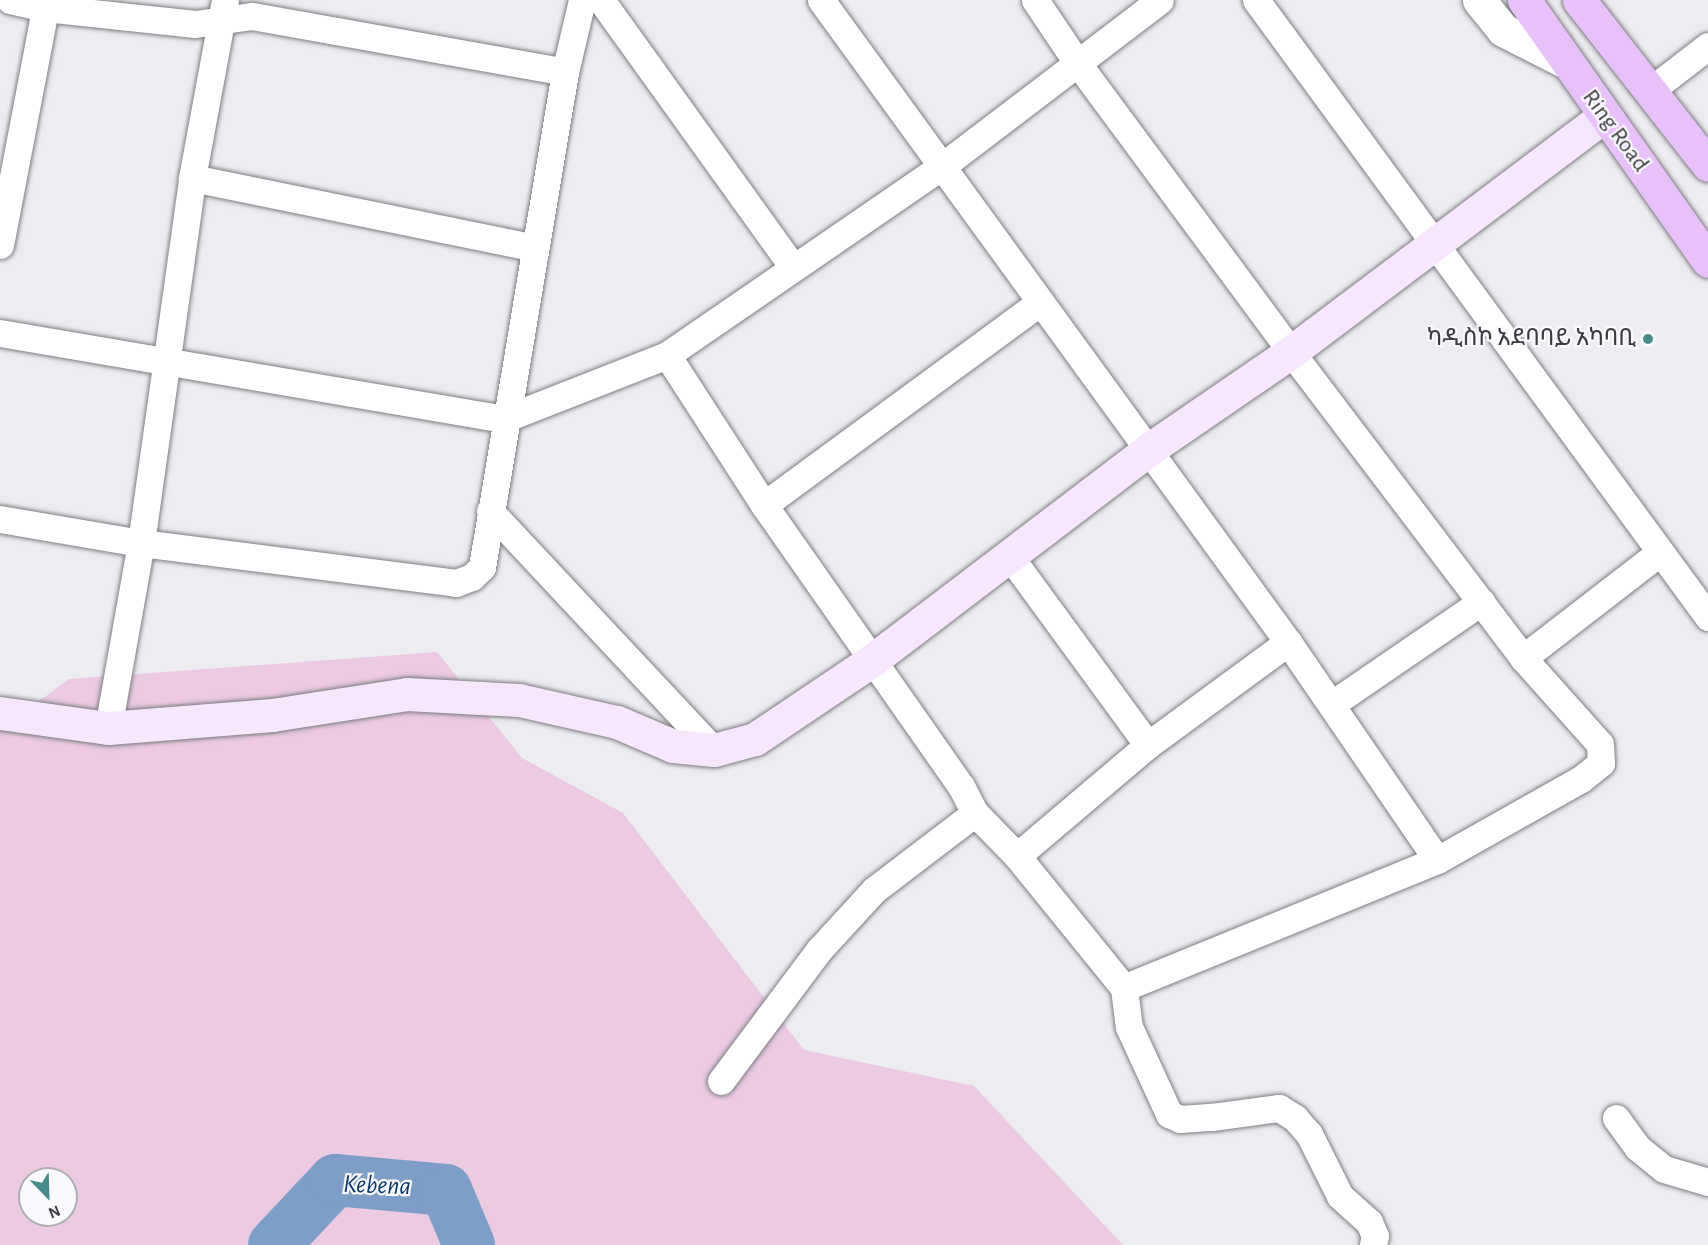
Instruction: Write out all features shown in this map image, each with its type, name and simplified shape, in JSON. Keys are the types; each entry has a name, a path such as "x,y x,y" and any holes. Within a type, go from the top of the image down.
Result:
{"highway":[{"name":"Ring Road","path":"1524,0 1564,61 1708,261"},
{"path":"1579,0 1652,90 1708,165"}],"main road":[{"path":"0,713 108,728 272,715 407,693 519,700 617,722 673,746 714,750 755,739 874,658 1011,558 1148,450 1291,352 1604,116"}],"street":[{"path":"10,0 45,8 195,24 223,9 565,72"},
{"path":"0,519 141,543 456,583 472,577 482,567 504,419 565,72 582,0"},
{"path":"601,0 793,267"},
{"path":"821,0 1039,303 1288,642 1437,860"},
{"path":"1035,0 1076,62 1291,352 1523,658 1600,744 1601,763 1581,779 1437,860 1124,988"},
{"path":"0,333 504,419 667,355 941,167 1160,0"},
{"path":"1256,0 1433,246 1708,617"},
{"path":"1479,0 1503,30 1564,61"},
{"path":"1595,0 1606,32"},
{"path":"0,245 45,8"},
{"path":"108,728 170,361 192,178 223,9"},
{"path":"1652,90 1708,46"},
{"path":"192,178 535,248"},
{"path":"764,505 1039,303"},
{"path":"667,355 764,505 874,658 975,813 1017,856 1124,988 1129,1027 1168,1114 1180,1119 1279,1108 1295,1118 1309,1134 1340,1196 1369,1222 1375,1236 1373,1245"},
{"path":"490,511 714,750"},
{"path":"1523,658 1660,552"},
{"path":"1011,558 1148,745"},
{"path":"1332,704 1481,602"},
{"path":"1017,856 1148,745 1288,642"},
{"path":"721,1081 819,950 873,890 975,813"},
{"path":"1616,1118 1638,1148 1664,1169 1708,1182"}],"shaded area":[{"path":"437,652 522,758 623,813 804,1050 974,1086 1123,1245 0,1245 0,730 69,679"}],"waterway":[{"name":"Kebena","path":"274,1245 335,1180 446,1190 469,1245"}],"place":[{"name":"ካዲስኮ አደባባይ አካባቢ","path":"1648,339"}]}
